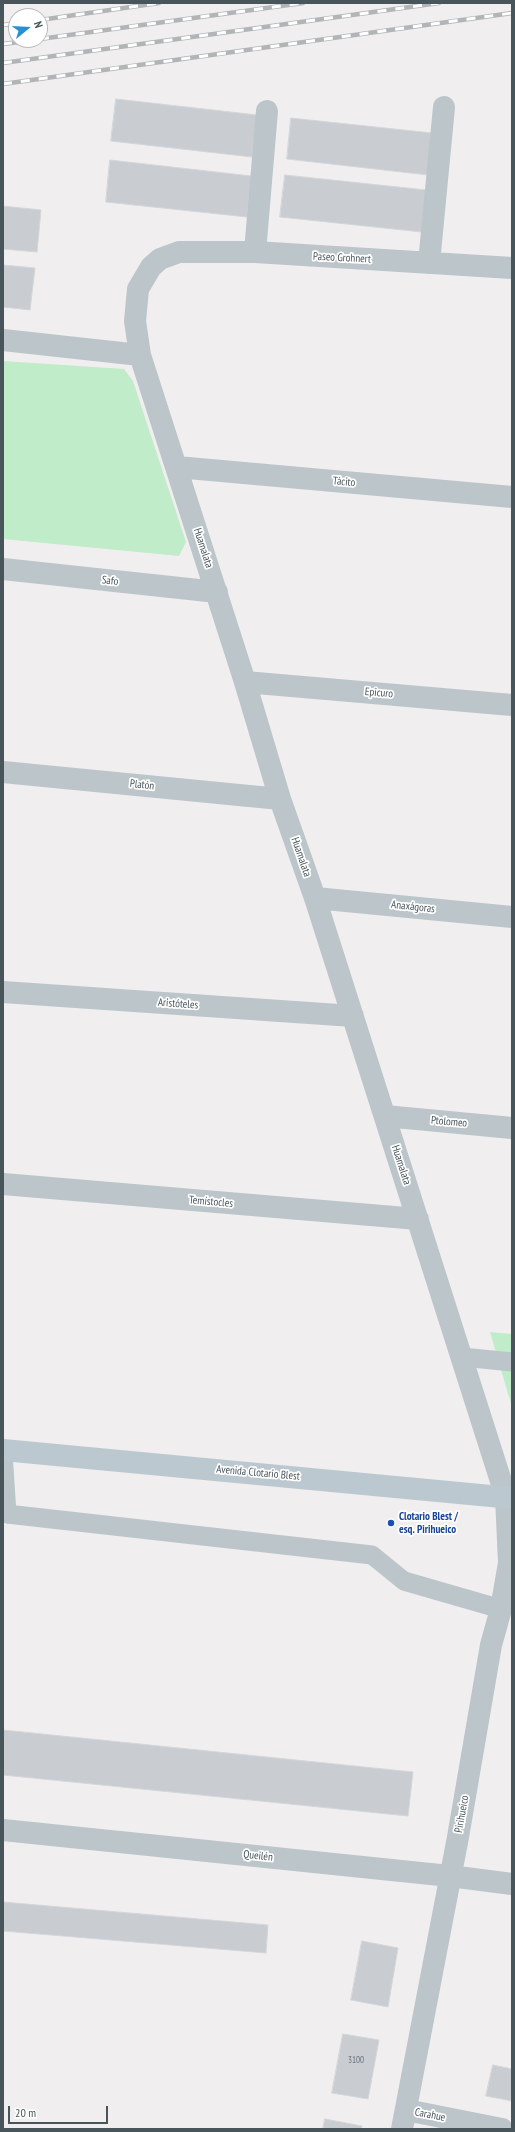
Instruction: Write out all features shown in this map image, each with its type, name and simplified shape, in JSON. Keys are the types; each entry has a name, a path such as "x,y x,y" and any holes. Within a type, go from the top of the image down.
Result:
{"main road":[{"name":"Avenida Clotario Blest","path":"3,1451 509,1497"}],"street":[{"path":"429,263 444,107"},
{"path":"255,252 267,111"},
{"name":"Huamalata","path":"199,251 188,250 169,255 155,263 143,277 138,289 135,315 140,355 217,592 280,799 315,898 462,1357 509,1497"},
{"name":"Paseo Grohnert","path":"199,251 255,252 512,268"},
{"path":"3,340 140,355"},
{"name":"Tácito","path":"176,467 512,497"},
{"name":"Safo","path":"3,569 217,592"},
{"name":"Epicuro","path":"245,682 512,705"},
{"name":"Platón","path":"3,772 280,799"},
{"name":"Anaxágoras","path":"315,898 512,917"},
{"name":"Aristóteles","path":"3,992 353,1016"},
{"name":"Ptolomeo","path":"385,1116 512,1128"},
{"name":"Temístocles","path":"3,1184 418,1220"},
{"name":"Pirihueico","path":"404,2119 450,1876 491,1645 501,1609 509,1563 509,1497"},
{"name":"Queilén","path":"3,1830 450,1876 512,1884"},
{"name":"Carahue","path":"404,2119 502,2129"}],"lane":[{"path":"462,1357 512,1362"},
{"path":"3,1451 7,1514 372,1555 404,1581 501,1609"}],"green space":[{"path":"3,361 124,369 133,381 186,542 179,556 3,539"},
{"path":"490,1332 512,1334 512,1407"}],"building":[{"path":"116,99 257,115 252,157 111,141"},
{"path":"291,118 432,133 428,175 287,159"},
{"path":"110,160 251,176 247,217 106,202"},
{"path":"285,175 426,190 422,232 280,217"},
{"path":"3,206 41,210 37,252 3,249"},
{"path":"3,265 35,268 30,310 3,307"},
{"path":"3,1730 413,1772 408,1816 3,1775"},
{"path":"3,1902 268,1925 266,1953 3,1931"},
{"path":"362,1941 398,1948 388,2007 351,2000"},
{"path":"343,2034 379,2040 368,2099 332,2093"},
{"path":"493,2065 512,2069 512,2101 486,2096"},
{"path":"325,2119 362,2126 361,2129 323,2129"}],"railway":[{"path":"48,19 159,3"},
{"path":"48,38 303,3"},
{"path":"3,63 439,3"},
{"path":"3,84 512,13"},
{"path":"3,25 8,24"},
{"path":"3,44 8,43"}],"place":[{"name":"Clotario Blest / esq. Pirihueico","path":"391,1523"}]}
